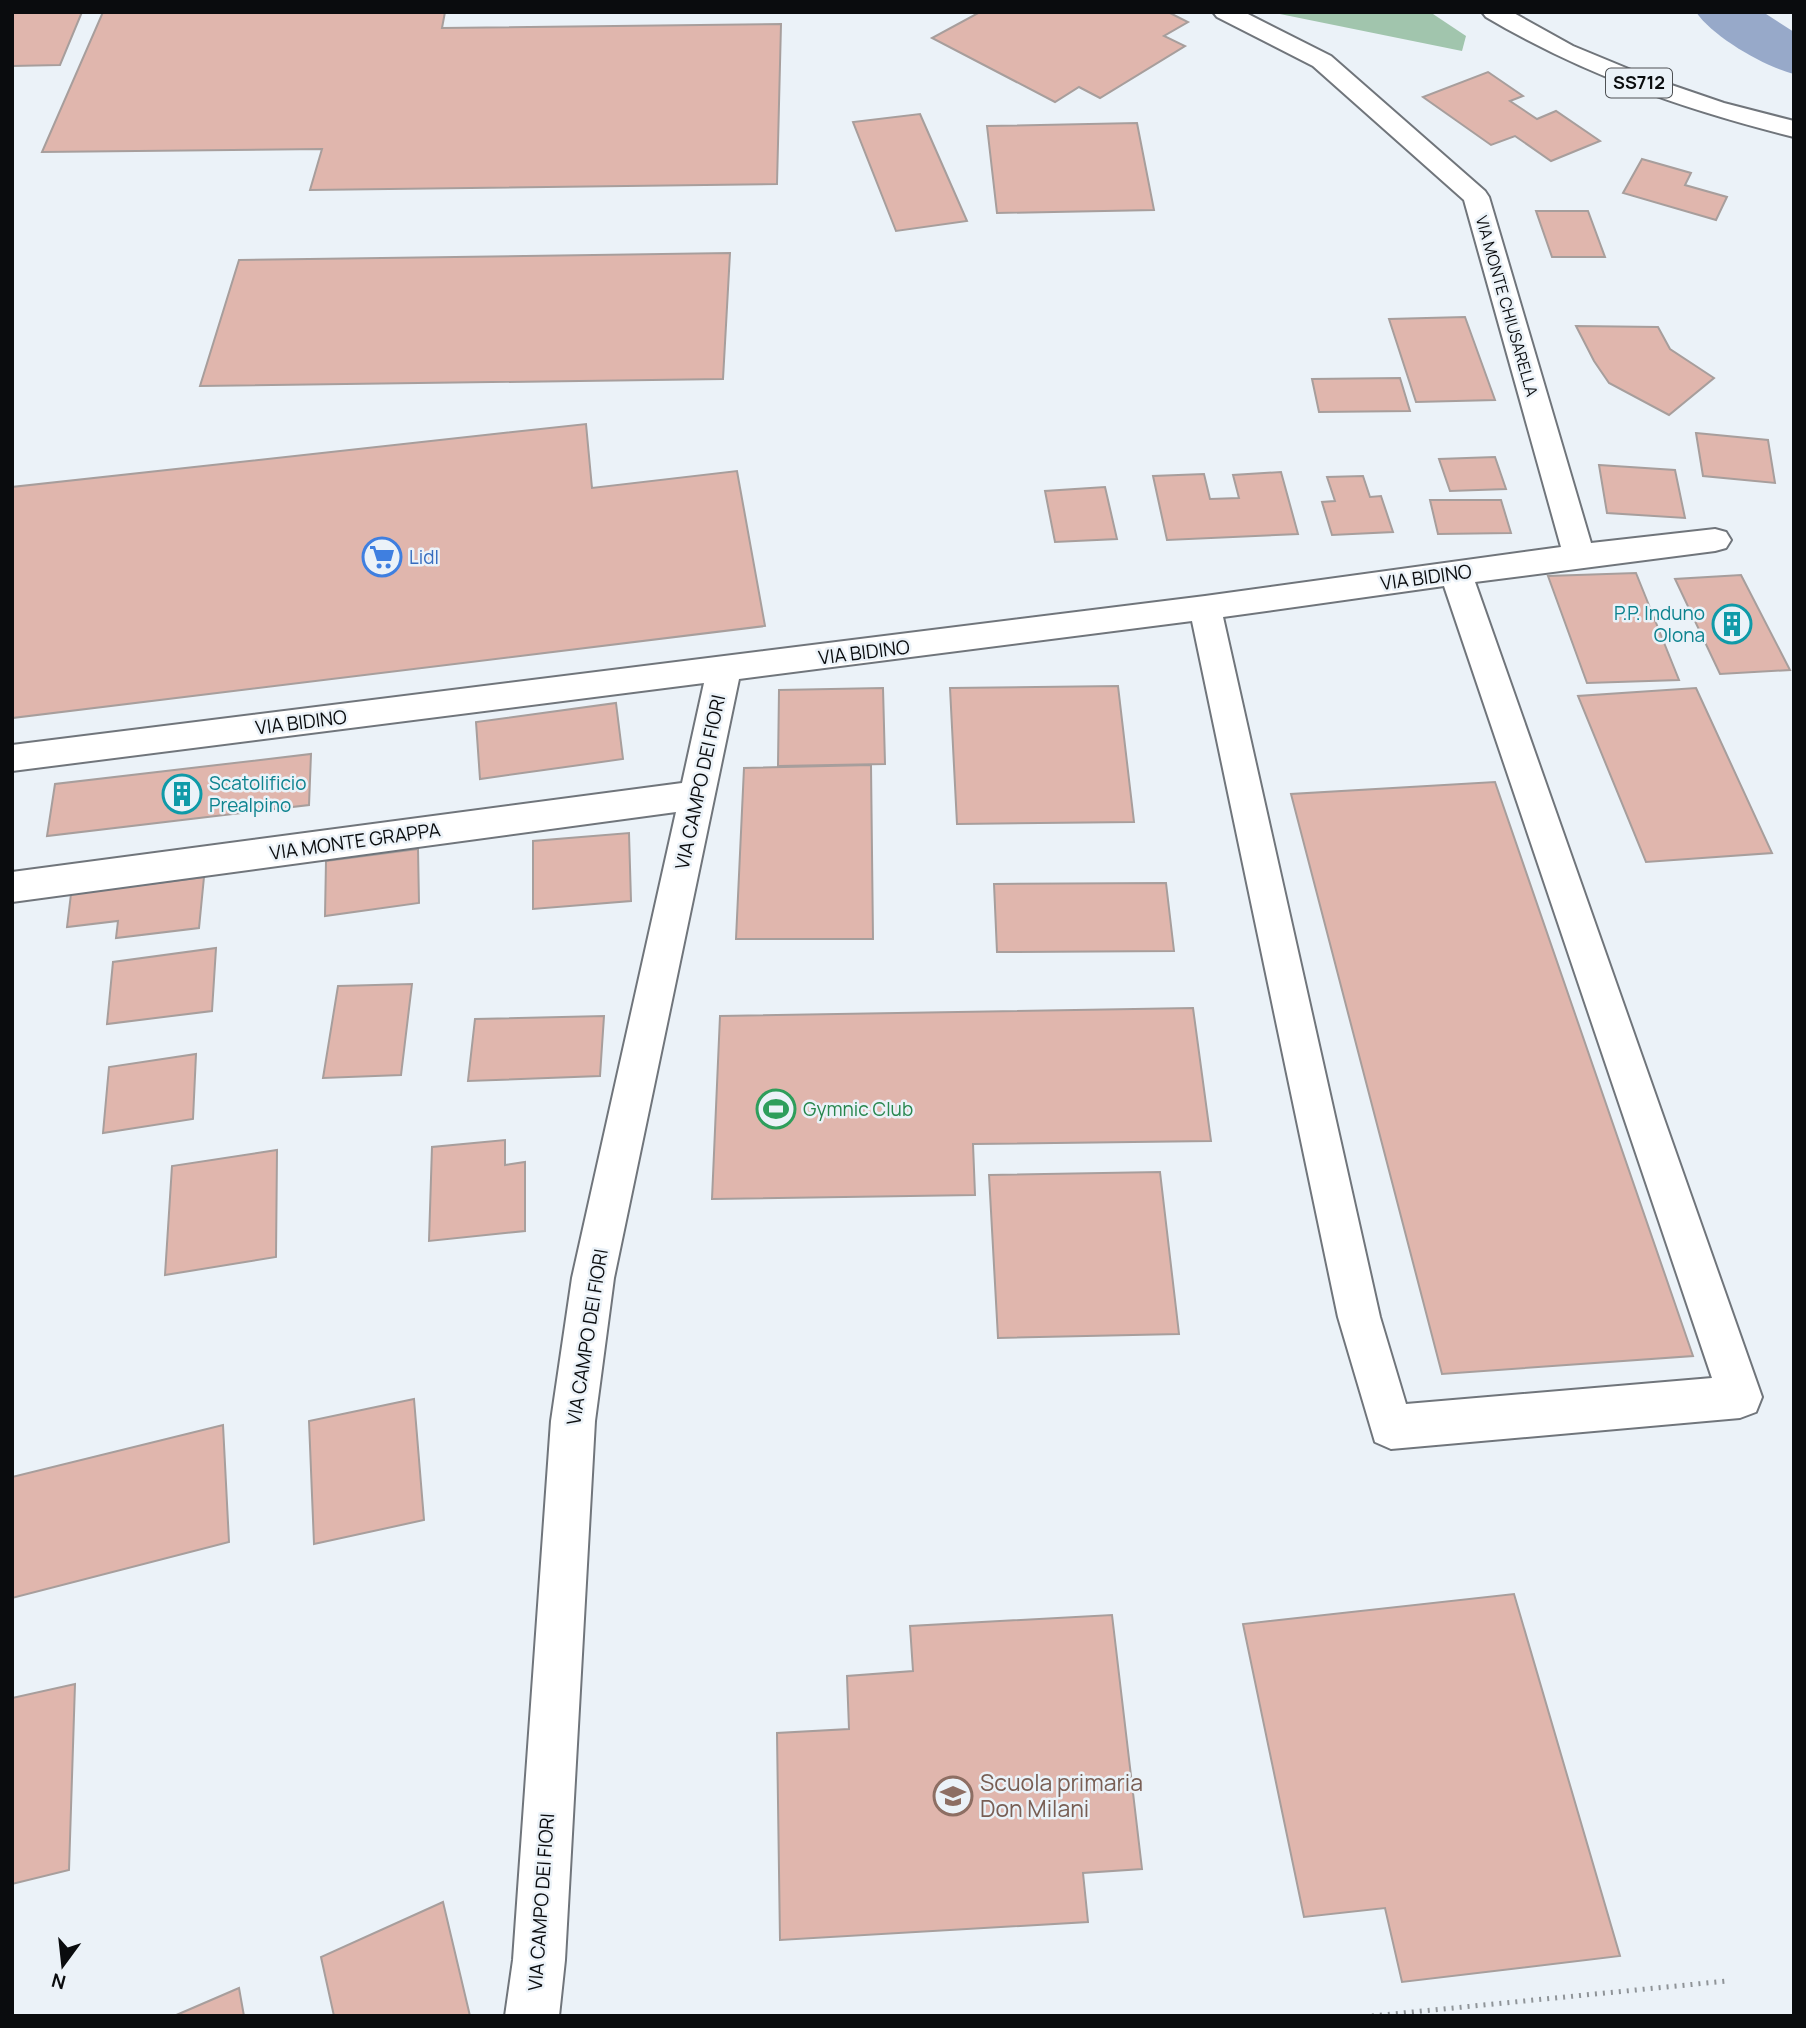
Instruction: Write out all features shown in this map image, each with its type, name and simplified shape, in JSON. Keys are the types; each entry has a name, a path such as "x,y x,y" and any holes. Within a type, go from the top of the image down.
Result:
{"street":[{"name":"VIA MONTE CHIUSARELLA","path":"1225,12 1322,61 1476,197 1578,556"},
{"name":"SS712","path":"1494,12 1550,44 1615,74 1697,104 1794,129"},
{"name":"VIA BIDINO","path":"12,758 723,670 1715,540"},
{"path":"1205,608 1359,1317 1391,1427 1740,1397 1456,573"},
{"name":"VIA CAMPO DEI FIORI","path":"532,2016 539,1960 575,1408 593,1278 723,670"},
{"name":"VIA MONTE GRAPPA","path":"12,887 698,795"}],"path":[{"path":"1372,2016 1727,1980"}],"green space":[{"path":"1270,12 1430,12 1466,36 1462,51"}],"building":[{"path":"12,12 82,12 60,65 12,66"},
{"path":"103,12 445,12 442,28 781,24 777,184 310,190 322,149 42,152"},
{"path":"980,12 1168,12 1188,22 1164,36 1185,46 1100,98 1079,87 1055,102 932,38"},
{"path":"1488,72 1523,96 1510,101 1537,119 1556,111 1600,141 1551,161 1515,136 1491,145 1423,97"},
{"path":"920,114 967,221 896,231 853,122"},
{"path":"1137,123 1154,210 997,213 987,126"},
{"path":"1642,159 1691,173 1685,185 1727,197 1716,220 1623,193"},
{"path":"1536,211 1588,211 1605,257 1552,257"},
{"path":"730,253 723,379 200,386 239,260"},
{"path":"1465,317 1495,400 1416,402 1389,319"},
{"path":"1576,326 1658,327 1670,349 1714,378 1669,415 1609,383"},
{"path":"1400,378 1410,411 1319,412 1312,379"},
{"name":"Lidl","path":"586,424 592,488 737,471 765,626 12,718 12,487"},
{"path":"1696,433 1768,440 1775,483 1703,476"},
{"path":"1495,457 1506,489 1450,491 1439,459"},
{"path":"1599,465 1675,470 1685,518 1607,513"},
{"path":"1281,472 1298,534 1167,540 1153,476 1204,474 1210,499 1239,498 1233,475"},
{"path":"1363,476 1370,497 1381,496 1393,532 1332,535 1322,502 1335,501 1327,477"},
{"path":"1105,487 1117,539 1055,542 1045,491"},
{"path":"1430,500 1501,500 1511,533 1438,534"},
{"path":"1636,573 1679,680 1587,683 1548,576"},
{"name":"P.P. Induno Olona","path":"1741,575 1790,670 1720,674 1675,579"},
{"path":"1118,686 1134,822 957,824 950,688"},
{"path":"883,688 885,764 778,766 779,690"},
{"path":"1696,688 1772,853 1646,862 1578,696"},
{"path":"616,703 623,759 480,779 476,722"},
{"name":"Scatolificio Prealpino","path":"311,754 309,805 47,836 55,784"},
{"path":"871,765 873,939 736,939 744,768"},
{"path":"1495,782 1693,1356 1442,1374 1291,794"},
{"path":"629,833 631,901 533,909 533,841"},
{"path":"418,849 419,903 325,916 326,861"},
{"path":"204,877 199,928 116,938 118,921 67,927 71,894"},
{"path":"1166,883 1174,951 997,952 994,884"},
{"path":"216,948 212,1011 107,1024 113,962"},
{"path":"412,984 401,1075 323,1078 338,986"},
{"path":"1193,1008 1211,1141 973,1144 975,1195 712,1199 720,1016"},
{"path":"604,1016 600,1076 468,1081 475,1019"},
{"path":"196,1054 193,1119 103,1133 109,1067"},
{"path":"505,1140 505,1165 525,1162 525,1231 429,1241 432,1147"},
{"path":"277,1150 276,1257 165,1275 172,1166"},
{"path":"1160,1172 1179,1334 998,1338 989,1175"},
{"path":"414,1399 424,1520 314,1544 309,1421"},
{"path":"223,1425 229,1542 12,1598 12,1477"},
{"path":"1514,1594 1620,1956 1402,1982 1385,1908 1304,1917 1243,1624"},
{"path":"1112,1615 1142,1869 1083,1873 1088,1922 780,1940 777,1733 849,1729 847,1676 913,1671 910,1626"},
{"path":"75,1684 69,1870 12,1884 12,1698"},
{"path":"443,1902 470,2016 334,2016 321,1957"},
{"path":"239,1988 244,2016 174,2016"}],"waterway":[{"path":"1724,12 1794,57"}],"place":[{"name":"Lidl","path":"382,557"},
{"name":"P.P. Induno Olona","path":"1732,624"},
{"name":"Scatolificio Prealpino","path":"182,794"},
{"name":"Gymnic Club","path":"776,1109"},
{"name":"Scuola primaria Don Milani","path":"953,1796"}]}
